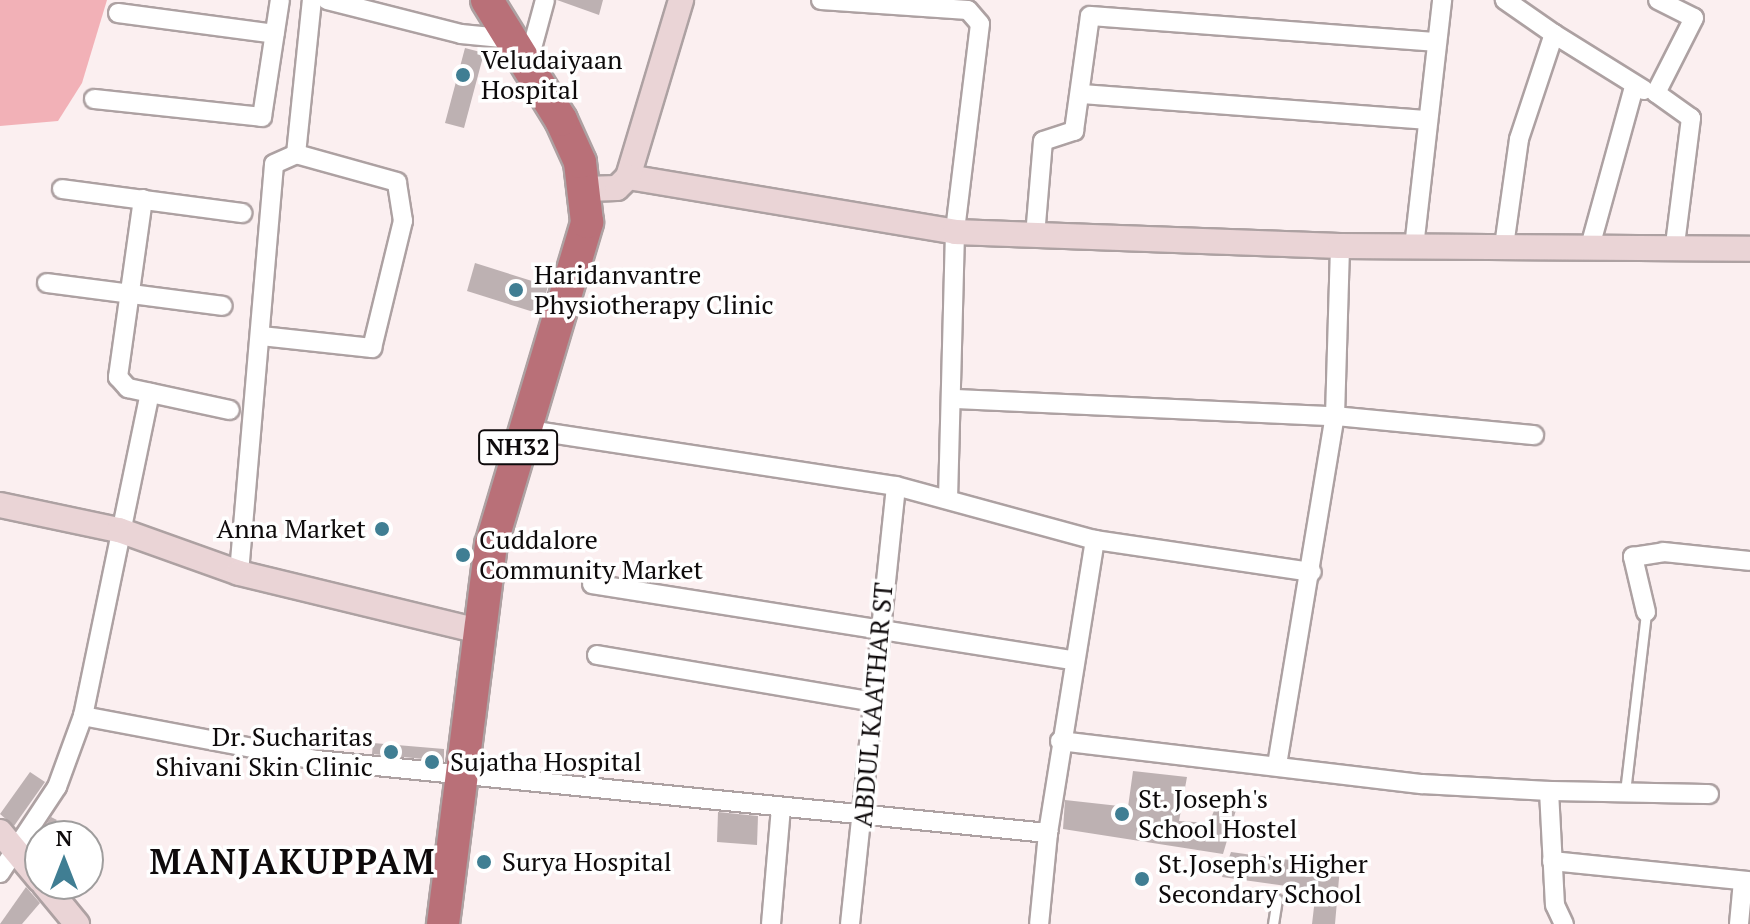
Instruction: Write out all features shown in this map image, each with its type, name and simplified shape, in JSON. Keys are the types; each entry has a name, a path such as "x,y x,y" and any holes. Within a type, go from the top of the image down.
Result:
{"highway":[{"name":"NH32","path":"443,924 491,545 523,429 568,305 587,222 585,189 561,120 487,0"}],"street":[{"path":"94,99 262,117 280,0"},
{"path":"296,154 312,0"},
{"path":"327,0 520,51 545,0"},
{"path":"587,222 623,183 681,0"},
{"path":"821,0 977,15 955,232 954,399 948,498"},
{"path":"1414,247 1423,120 1432,42 1442,0"},
{"path":"1505,0 1634,87 1656,93 1691,118 1675,245"},
{"path":"1656,93 1694,18 1658,0"},
{"path":"118,13 275,34"},
{"path":"1035,236 1043,141 1074,131 1090,16 1432,42"},
{"path":"1504,246 1519,139 1554,34"},
{"path":"1591,243 1634,87"},
{"path":"1081,94 1423,120"},
{"path":"239,573 274,164 296,154 397,182 403,221 372,348 261,336"},
{"path":"585,189 623,183 955,232 1340,246 1591,243 1750,249"},
{"path":"62,189 242,213"},
{"path":"143,199 118,377 150,393 230,410"},
{"path":"1277,765 1312,572 1335,416 1340,246"},
{"path":"47,283 223,306"},
{"path":"0,873 8,841 65,773 83,716 119,530 150,393"},
{"path":"954,399 1335,416 1534,435"},
{"path":"523,429 896,486 1095,540 1312,572"},
{"name":"ABDUL KAATHAR ST","path":"850,924 863,812 869,701 896,486"},
{"path":"0,505 119,530 239,573 479,631"},
{"path":"1039,924 1060,741 1095,540"},
{"path":"1646,612 1633,557 1663,552 1750,561"},
{"path":"592,584 879,632 1072,660"},
{"path":"597,655 869,701"},
{"path":"83,716 262,753 463,778 863,812 1048,833"},
{"path":"1060,741 1549,791 1709,794"},
{"path":"1549,791 1552,861 1564,924"},
{"path":"771,924 781,807"},
{"path":"8,841 24,860"},
{"path":"1552,861 1747,881 1739,924"},
{"path":"57,900 77,924"}],"lane":[{"path":"1625,792 1646,612"},
{"path":"1273,924 1277,899"}],"shaded area":[{"path":"0,0 107,0 82,83 58,121 0,126"}],"building":[{"path":"557,0 603,0 599,15"},
{"path":"465,48 484,53 464,128 445,123"},
{"path":"475,263 548,286 540,314 467,291"},
{"path":"373,743 444,749 444,761 372,754"},
{"name":"St. Joseph's School Hostel","path":"1133,771 1187,777 1179,821 1209,823 1220,796 1239,800 1223,854 1063,829 1065,800 1128,807"},
{"path":"30,772 45,782 14,826 0,814"},
{"path":"718,812 758,816 757,845 717,842"},
{"name":"St.Joseph's Higher Secondary School","path":"1231,852 1340,867 1335,924 1312,924 1316,890 1222,877"},
{"path":"24,890 24,900 37,900 40,903 22,924 0,924"}],"place":[{"name":"Veludaiyaan Hospital","path":"463,75"},
{"name":"Haridanvantre Physiotherapy Clinic","path":"516,290"},
{"name":"Anna Market","path":"382,529"},
{"name":"Cuddalore Community Market","path":"463,555"},
{"name":"Dr. Sucharitas Shivani Skin Clinic","path":"391,752"},
{"name":"Sujatha Hospital","path":"432,762"},
{"name":"St. Joseph's School Hostel","path":"1122,814"},
{"name":"Surya Hospital","path":"484,862"},
{"name":"St.Joseph's Higher Secondary School","path":"1142,879"}],"district":[{"name":"MANJAKUPPAM","path":"293,862"}]}
